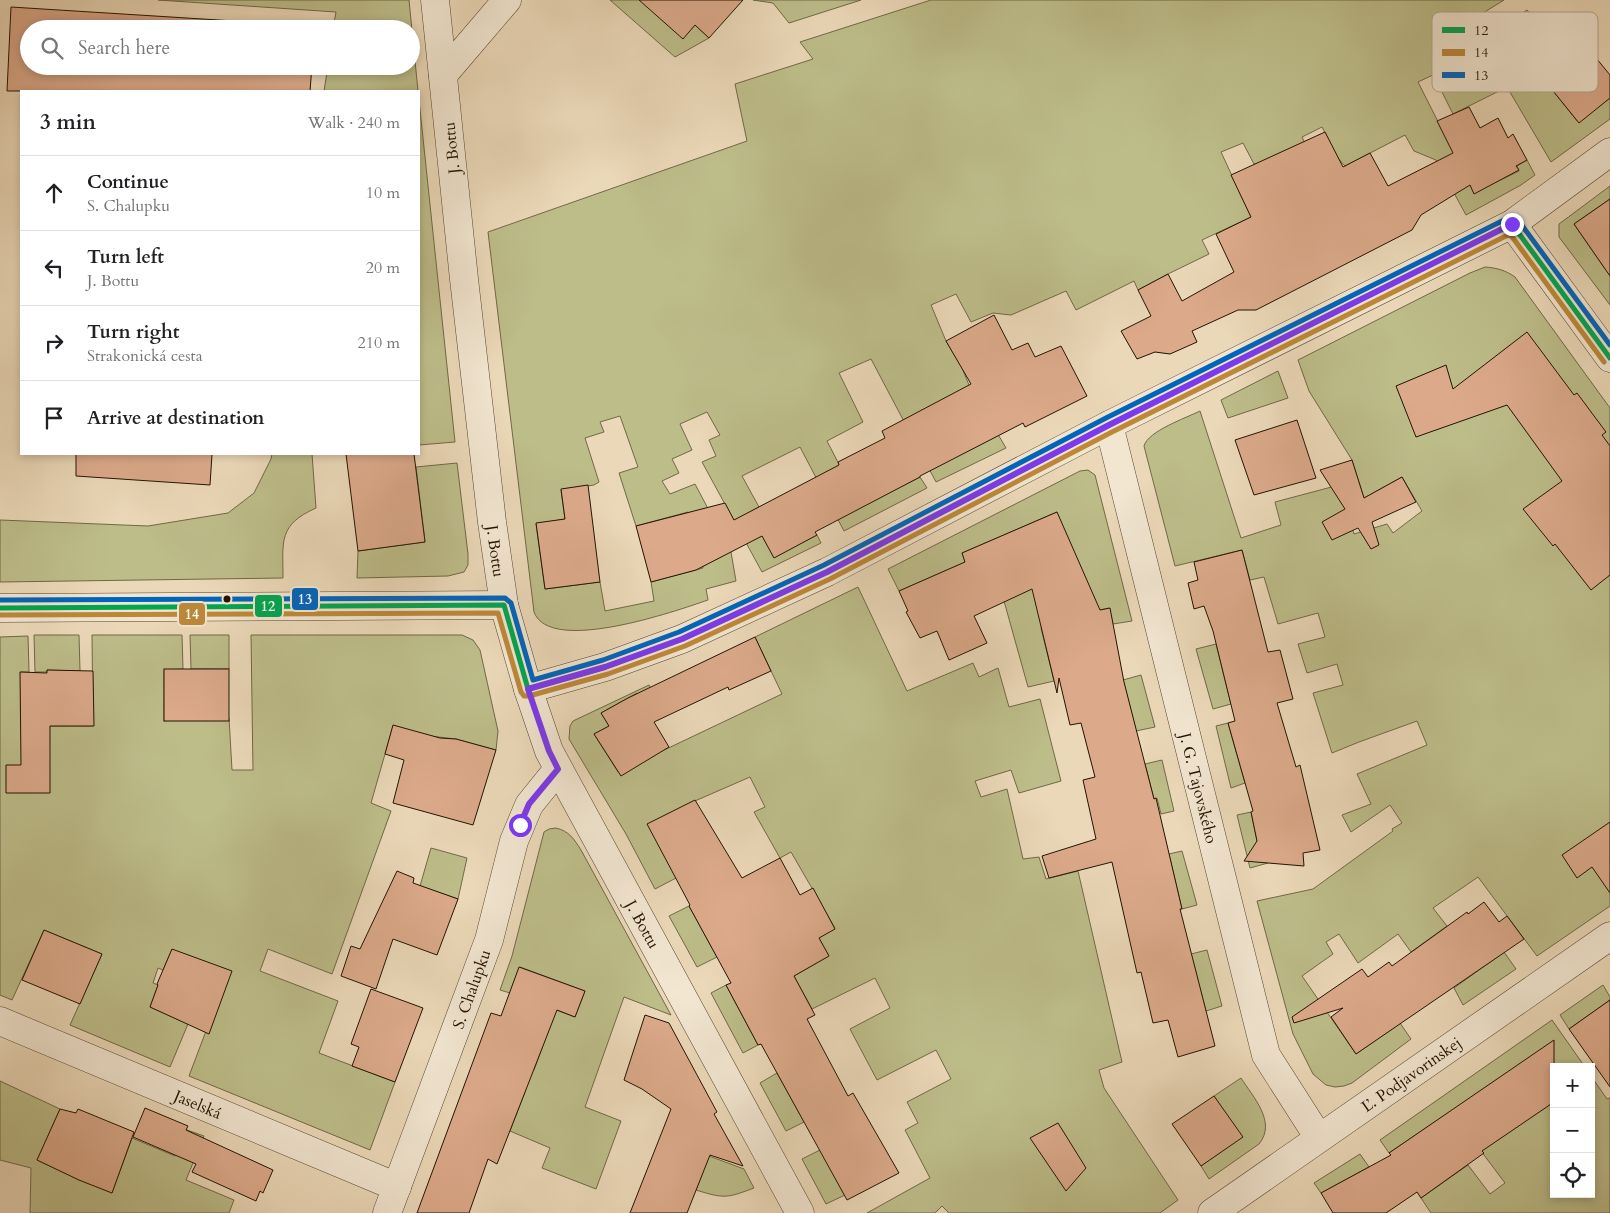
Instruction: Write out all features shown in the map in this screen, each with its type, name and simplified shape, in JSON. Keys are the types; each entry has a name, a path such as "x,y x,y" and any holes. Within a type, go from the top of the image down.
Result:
{"street":[{"name":"J. Bottu","path":"435,0 487,484 504,605 528,689 549,751 558,769 800,1213"},
{"path":"443,75 507,0"},
{"path":"528,689 605,667 691,634 827,572 1109,425 1512,224 1610,152"},
{"path":"1512,224 1610,358"},
{"name":"J. G. Tajovského","path":"1109,425 1266,1055 1319,1138"},
{"path":"0,608 504,605"},
{"name":"S. Chalupku","path":"387,1213 489,940 514,841 529,804 558,769"},
{"name":"Ľ. Podjavorinskej","path":"1212,1213 1610,936"},
{"name":"Jaselská","path":"0,1021 397,1187"}],"green space":[{"path":"158,0 409,0 411,20 335,20 336,12"},
{"path":"610,0 665,0 655,14 683,38 695,25 709,38 675,57"},
{"path":"753,0 861,0 789,23 773,3"},
{"path":"931,0 1504,0 1485,12 1432,12 1432,75 1418,82 1474,193 1519,171 1517,166 1527,160 1535,175 1521,185 1466,215 1436,160 1414,151 1405,135 1345,166 1338,158 1322,127 1302,137 1317,168 1254,164 1243,143 1221,152 1251,217 1202,240 1209,254 1138,290 1134,281 1076,310 1066,291 1011,315 993,313 971,322 956,294 931,305 946,341 962,368 969,385 1006,448 936,482 871,359 839,373 863,422 827,441 861,507 920,477 927,488 844,531 800,447 742,476 759,507 750,512 774,557 817,535 821,543 762,572 702,462 716,456 709,440 720,435 707,412 680,424 692,450 672,459 679,473 662,481 670,494 695,484 731,552 736,581 706,589 708,600 643,620 588,630 563,630 545,624 534,612 488,232 747,141 735,84 813,59 800,42","holes":["620,416 638,467 619,473 636,526 688,512 703,568 651,582 654,601 605,611 600,582 545,589 536,524 565,519 561,490 594,485 599,482 585,438 604,432 600,422"]},
{"path":"327,75 416,75 418,90 324,90"},
{"path":"1442,92 1497,92 1453,114"},
{"path":"1510,92 1554,92 1578,122 1610,98 1610,119 1551,162"},
{"path":"420,110 455,442 420,445"},
{"path":"1610,186 1610,199 1574,224 1605,269 1610,266 1610,305 1559,237 1559,224"},
{"path":"1485,267 1501,270 1515,277 1610,408 1610,906 1537,956 1478,877 1433,908 1447,926 1411,952 1398,934 1358,963 1339,934 1326,942 1333,954 1302,976 1356,1054 1400,1023 1411,1039 1352,1083 1335,1087 1326,1085 1313,1074 1293,1034 1257,901 1313,889 1402,823 1390,805 1351,832 1342,815 1371,804 1357,774 1427,745 1417,721 1332,753 1313,693 1343,685 1337,664 1307,673 1298,644 1325,637 1318,613 1278,624 1264,577 1250,580 1242,550 1175,566 1144,446 1152,435 1160,430 1200,411 1241,538 1281,525 1275,502 1339,485 1354,534 1387,524 1393,533 1422,511 1402,477 1364,498 1352,460 1309,391 1298,360"},
{"path":"1278,371 1288,398 1228,418 1221,400"},
{"path":"272,455 312,455 316,508 295,521 285,536 283,544 283,578 0,582 0,520 148,526 228,513 254,493"},
{"path":"457,463 468,554 468,565 464,572 448,576 357,578 358,551 425,542 416,467"},
{"path":"1088,470 1095,475 1132,621 1113,624 1109,608 1091,612 1092,617 1041,628 1054,681 1028,687 1004,601 1057,512 962,553 965,562 899,591 888,569 1080,471"},
{"path":"858,587 907,691 973,663 979,677 998,668 1009,707 1040,699 1061,781 1019,793 1011,770 975,781 981,797 1007,789 1023,859 1039,857 1046,879 1078,871 1122,1062 1099,1070 1104,1088 1178,1200 1160,1213 949,1213 942,1206 935,1213 867,1213 930,1178 905,1130 918,1123 907,1102 951,1079 936,1050 877,1080 850,1029 890,1008 875,978 812,1009 794,976 829,956 819,938 835,928 791,852 780,858 754,812 765,807 750,777 688,804 676,878 655,889 626,834 569,739 570,726 573,721 649,685 655,695 643,701 637,693 601,713 609,726 594,734 618,772 782,694 755,637"},
{"path":"34,635 79,635 80,671 47,670 47,672 35,672"},
{"path":"92,635 182,635 183,669 164,670 164,721 184,718 229,718 232,770 253,770 251,635 462,635 473,640 480,650 498,731 496,750 456,739 430,736 393,726 371,803 391,811 332,974 268,949 260,971 338,1001 319,1053 395,1082 370,1150 189,1076 206,1031 172,949 163,970 158,968 153,983 158,985 150,1007 188,1024 170,1067 70,1025 102,954 44,930 12,1000 0,995 0,637 28,636 29,672 21,672 21,726 93,726"},
{"path":"190,635 229,635 229,669 191,669"},
{"path":"1216,644 1231,704 1213,709 1196,649"},
{"path":"1141,675 1155,727 1136,731 1123,680"},
{"path":"1228,723 1245,783 1231,788 1216,726"},
{"path":"1162,760 1174,811 1161,814 1157,798 1154,799 1145,764"},
{"path":"1251,812 1257,841 1268,863 1250,868 1237,815"},
{"path":"556,828 568,833 581,850 671,1015 624,997 585,1107 621,1121 596,1189 542,1168 550,1148 510,1131 525,1092 521,1066 534,1070 556,1010 575,1017 585,991 520,967 510,993 500,990 512,956 544,832"},
{"path":"431,848 467,858 458,899 420,886"},
{"path":"1182,851 1197,905 1182,909 1169,854"},
{"path":"689,906 717,957 697,967 669,916"},
{"path":"1207,950 1222,1006 1206,1011 1191,954"},
{"path":"1504,952 1516,969 1463,1005 1454,988"},
{"path":"726,985 758,1045 743,1053 711,993"},
{"path":"1603,985 1610,1000 1569,1029 1560,1015"},
{"path":"1552,1020 1582,1063 1550,1063 1550,1198 1595,1198 1595,1082 1607,1099 1610,1098 1610,1213 1431,1213 1421,1198 1468,1165 1490,1194 1505,1183 1451,1111 1389,1153 1380,1140"},
{"path":"777,1073 804,1122 786,1131 760,1083"},
{"path":"1241,1078 1261,1110 1264,1118 1264,1136 1259,1144 1209,1179 1201,1166 1242,1137 1214,1096"},
{"path":"0,1081 60,1109 37,1160 112,1193 132,1138 175,1156 187,1130 204,1136 186,1180 234,1200 229,1213 30,1213 31,1168 0,1160"},
{"path":"820,1150 845,1195 826,1204 802,1159"},
{"path":"1360,1154 1369,1167 1321,1193 1314,1183"},
{"path":"709,1156 744,1169 754,1188 726,1196 696,1190"}],"building":[{"path":"639,0 743,0 709,38 695,25 683,39"},
{"path":"11,7 218,20 20,20 20,75 311,75 310,90 7,91"},
{"path":"1598,60 1610,75 1610,98 1579,123 1554,92 1598,92"},
{"path":"1469,107 1480,128 1498,118 1508,138 1513,134 1527,160 1516,166 1519,170 1474,194 1470,185 1421,215 1412,230 1256,310 1238,310 1192,331 1197,342 1170,354 1155,352 1137,359 1121,331 1151,316 1138,290 1168,274 1182,301 1234,272 1216,234 1251,217 1231,175 1325,132 1343,167 1370,153 1388,186 1453,153 1437,121"},
{"path":"1610,199 1610,276 1574,224"},
{"path":"994,315 1012,350 1028,343 1035,357 1061,346 1087,396 1025,427 1023,423 920,476 815,532 817,535 774,558 762,536 696,570 651,582 636,526 725,503 734,520 839,465 838,462 885,438 882,431 971,384 946,341"},
{"path":"1527,332 1574,395 1577,393 1606,432 1602,435 1610,446 1610,575 1591,590 1555,544 1553,546 1523,509 1562,481 1507,405 1416,437 1396,386 1446,365 1453,389"},
{"path":"1297,420 1316,478 1254,495 1235,440"},
{"path":"76,455 212,455 210,485 76,476"},
{"path":"346,455 414,455 425,542 358,551"},
{"path":"1352,460 1364,498 1402,477 1416,502 1372,522 1379,545 1371,549 1358,528 1332,540 1322,522 1345,509 1320,470"},
{"path":"588,485 600,582 545,589 536,523 565,519 561,489"},
{"path":"1057,512 1100,610 1110,608 1124,682 1154,799 1156,798 1182,909 1180,909 1215,1046 1178,1057 1168,1020 1153,1023 1141,972 1137,973 1112,862 1049,878 1042,856 1096,839 1083,780 1095,777 1081,723 1070,725 1059,678 1057,693 1032,589 974,616 987,643 949,660 937,631 920,638 906,612 908,611 899,591 965,562 962,553"},
{"path":"1242,550 1268,652 1280,650 1293,699 1277,703 1296,767 1300,765 1320,850 1303,853 1304,866 1244,861 1257,841 1251,812 1253,811 1228,723 1235,721 1213,631 1204,606 1194,609 1188,583 1198,580 1194,562"},
{"path":"755,637 771,671 729,690 728,687 654,722 669,747 621,776 594,734 609,726 601,713 628,698"},
{"path":"164,669 229,669 229,721 164,721"},
{"path":"47,670 93,671 94,726 50,726 50,793 6,793 6,765 21,765 20,672 47,673"},
{"path":"393,725 440,738 456,739 496,750 473,825 393,803 404,760 385,754"},
{"path":"695,800 742,878 780,858 800,895 813,888 835,929 819,938 829,956 794,976 815,1015 807,1019 848,1096 853,1093 899,1173 847,1200 761,1044 758,1045 726,985 731,983 647,824"},
{"path":"1610,822 1610,893 1592,867 1577,878 1562,855"},
{"path":"397,871 414,878 413,883 458,899 437,955 393,939 376,989 341,976 351,946 360,949"},
{"path":"1484,902 1499,922 1507,916 1524,939 1356,1054 1331,1017 1343,1008 1294,1023 1292,1017 1362,969 1368,977 1389,962 1392,966"},
{"path":"44,930 102,954 80,1004 22,980"},
{"path":"172,949 232,971 209,1034 150,1007 157,984"},
{"path":"519,967 585,991 575,1017 557,1010 497,1164 488,1159 469,1213 417,1213 491,1013 501,1016"},
{"path":"371,989 423,1008 395,1082 352,1066 359,1047 351,1044"},
{"path":"1610,1000 1610,1087 1595,1063 1593,1063 1569,1029"},
{"path":"645,1015 669,1023 717,1112 714,1114 743,1166 710,1155 687,1213 630,1213 671,1109 642,1089 624,1080"},
{"path":"1554,1040 1554,1063 1550,1063 1550,1105 1482,1151 1484,1153 1421,1198 1417,1192 1386,1213 1333,1213 1321,1193 1391,1155 1389,1153"},
{"path":"1214,1096 1243,1137 1201,1166 1172,1124"},
{"path":"145,1108 188,1126 186,1130 273,1170 263,1193 260,1191 256,1201 192,1172 196,1164 133,1137"},
{"path":"60,1109 76,1113 78,1109 134,1132 112,1193 37,1160"},
{"path":"1058,1123 1086,1168 1066,1191 1030,1138"}],"transit line":[{"name":"13","path":"0,600 505,598 511,603 533,680 603,660 679,632 824,565 1106,418 1510,217 1518,220 1610,345"},
{"name":"12","path":"0,608 504,605 528,689 605,667 682,639 827,572 1109,425 1512,224 1610,358"},
{"name":"14","path":"0,615 498,613 521,692 524,696 529,696 608,674 685,646 830,579 1112,432 1510,234 1604,362"}],"route":[{"path":"520,825 529,804 558,769 549,751 528,689 605,667 682,639 827,572 1109,425 1512,224"}]}
